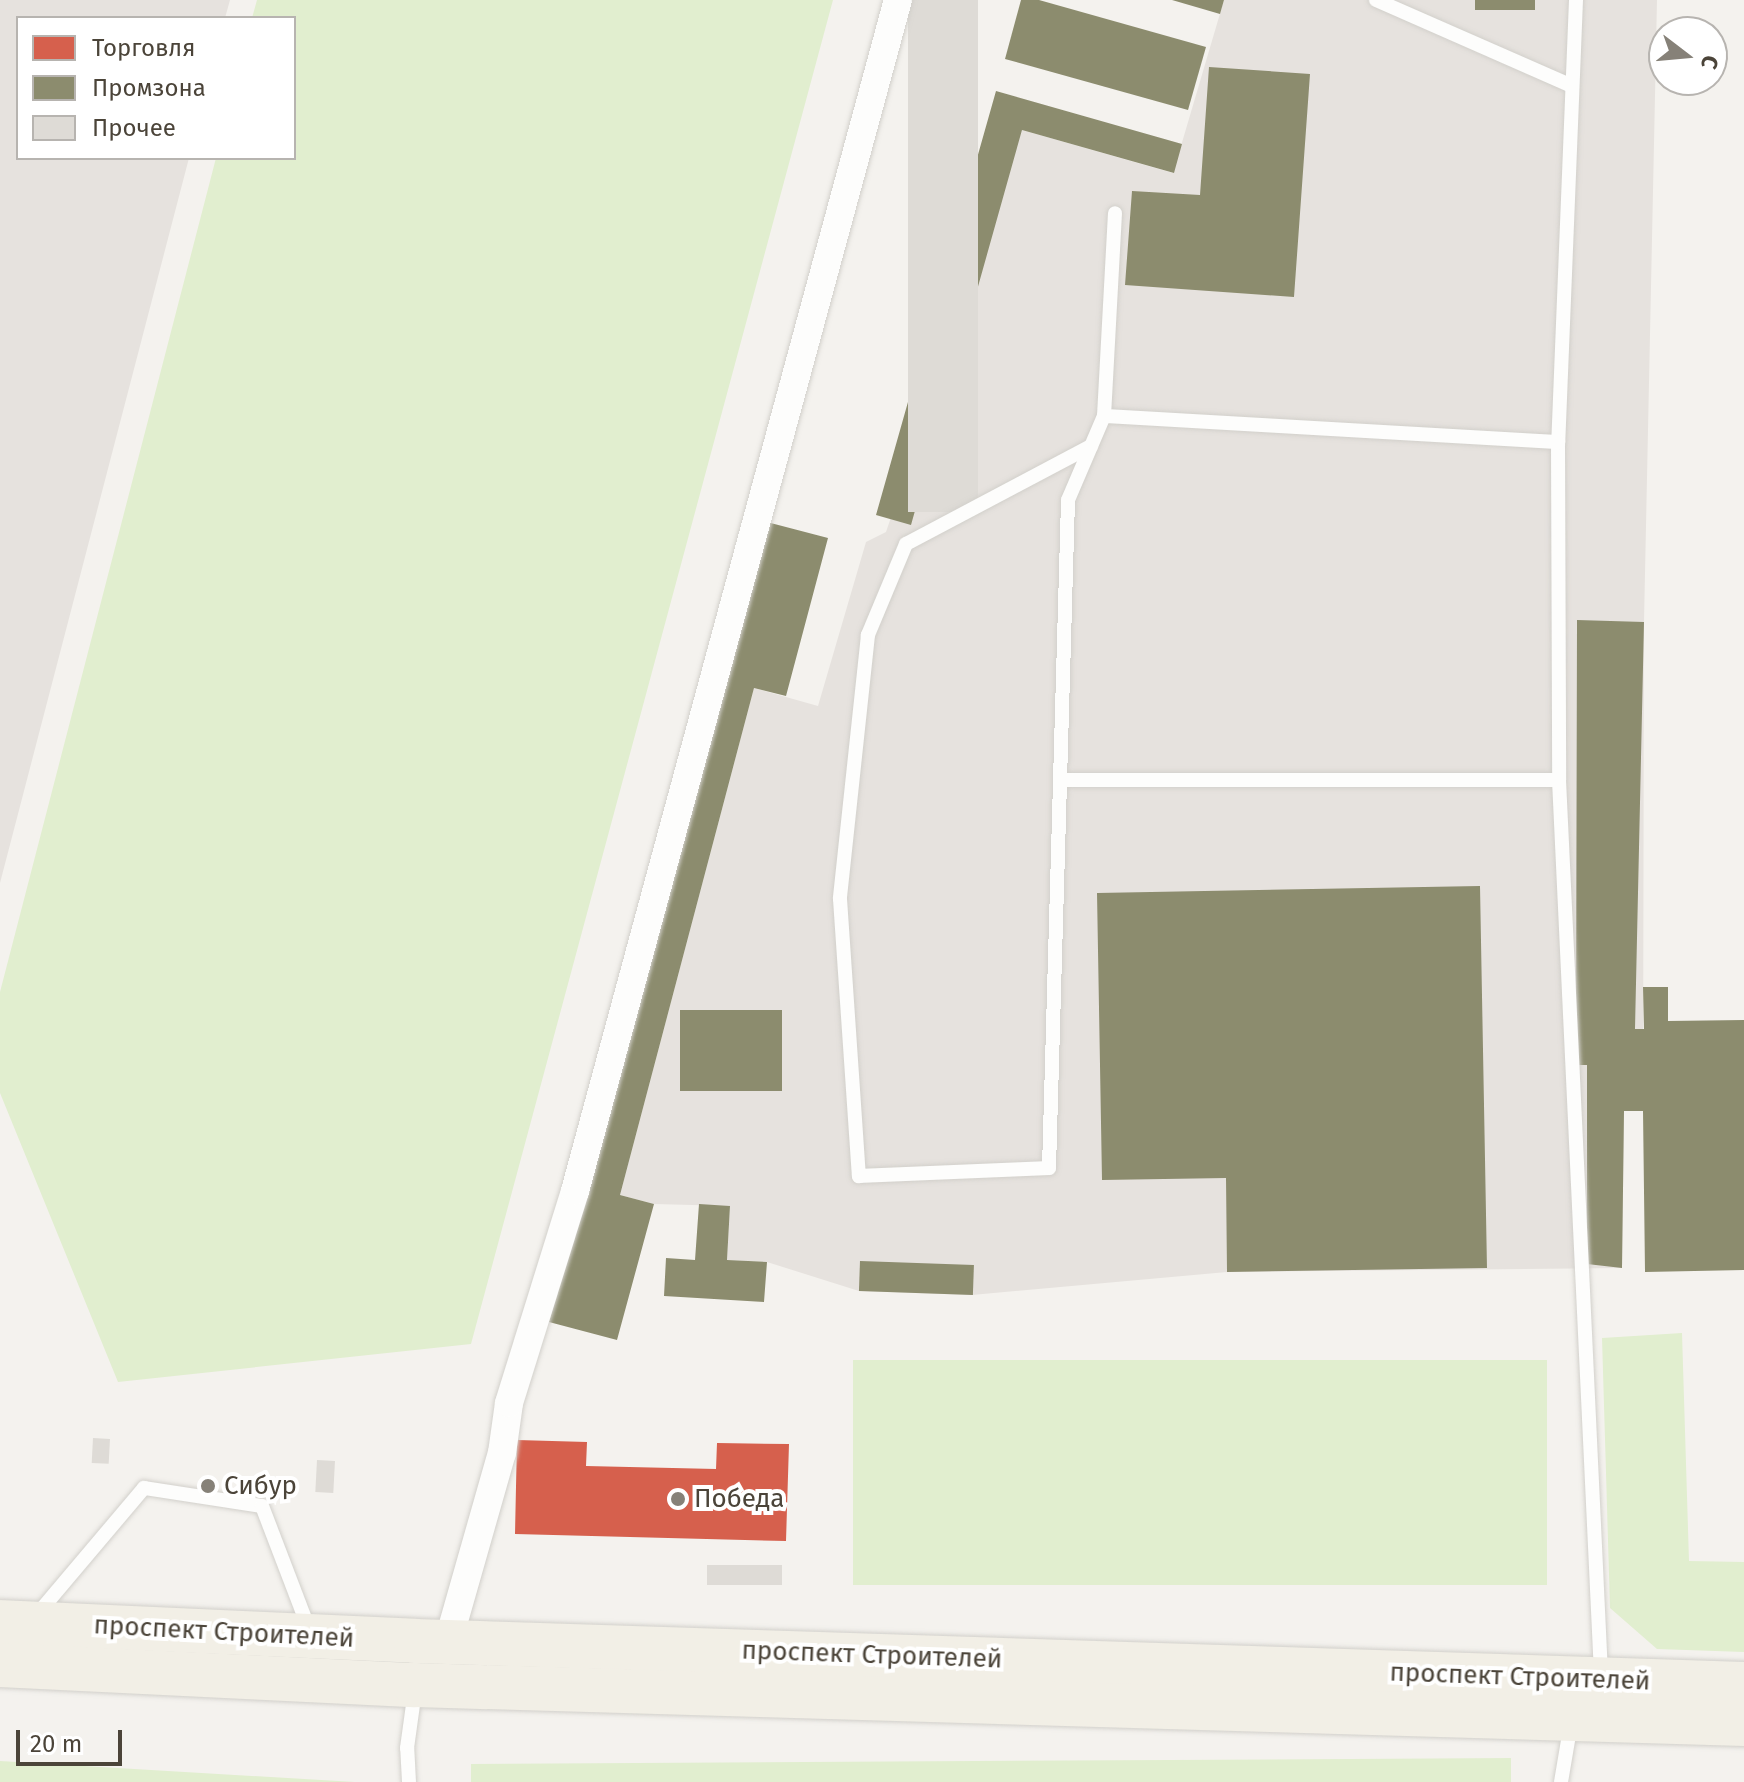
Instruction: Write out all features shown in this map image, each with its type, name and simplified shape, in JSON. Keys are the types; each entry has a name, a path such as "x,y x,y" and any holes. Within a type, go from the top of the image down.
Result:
{"main road":[{"name":"проспект Строителей","path":"15,1622 312,1636 422,1659 1571,1719 1744,1724"},
{"name":"проспект Строителей","path":"0,1665 422,1659 1744,1684"}],"street":[{"path":"422,1659 502,1453 509,1403 575,1191 898,0"}],"lane":[{"path":"1376,0 1570,85"},
{"path":"1576,0 1570,85 1558,442 1559,780 1601,1679"},
{"path":"1091,446 906,544 868,635 840,899 859,1176 1049,1168 1068,500 1104,416 1115,213"},
{"path":"1104,416 1558,442"},
{"path":"1060,780 1559,780"},
{"path":"15,1622 144,1488 262,1506 312,1636"},
{"path":"409,1782 407,1748 422,1659"},
{"path":"1561,1782 1571,1719"}],"shaded area":[{"path":"0,0 230,0 226,16 16,16 16,160 188,160 0,883"},
{"path":"1224,0 1657,0 1657,16 1648,16 1648,96 1655,96 1644,622 1643,1111 1624,1111 1622,1268 1227,1272 972,1295 859,1291 767,1262 727,1260 730,1206 654,1204 620,1195 754,688 818,706 866,542 886,532 1022,130 1173,173"}],"green space":[{"path":"257,0 833,0 471,1344 118,1382 0,1093 0,992 215,160 296,160 296,16 253,16"},
{"path":"1682,1333 1689,1561 1744,1562 1744,1652 1657,1649 1610,1608 1602,1338"},
{"path":"853,1360 1547,1360 1547,1585 853,1585"},
{"path":"1511,1758 1511,1782 471,1782 471,1764"},
{"path":"0,1761 355,1782 0,1782"}],"building: Торговля":[{"path":"517,1440 587,1442 586,1466 716,1469 717,1443 789,1444 786,1541 515,1534"}],"building: Промзона":[{"path":"1021,0 1039,0 1206,47 1188,110 1005,59"},
{"path":"1172,0 1224,0 1220,14"},
{"path":"1475,0 1535,0 1535,10 1475,10"},
{"path":"1209,67 1310,74 1294,297 1125,285 1132,191 1200,195"},
{"path":"996,91 1182,144 1174,173 1022,130 911,525 876,515"},
{"path":"763,521 828,538 786,696 754,688 620,1195 654,1204 617,1340 549,1322"},
{"path":"1577,620 1644,622 1635,1029 1644,1029 1643,987 1668,987 1668,1021 1744,1020 1744,1270 1645,1272 1643,1111 1624,1111 1622,1268 1587,1264 1587,1065 1579,1065 1576,1028"},
{"path":"1480,886 1487,1268 1227,1272 1226,1178 1102,1180 1097,893"},
{"path":"680,1010 782,1010 782,1091 680,1091"},
{"path":"699,1204 730,1206 727,1260 767,1262 764,1302 664,1296 666,1258 695,1260"},
{"path":"860,1261 974,1265 973,1295 859,1291"}],"building: Прочее":[{"path":"908,0 978,0 978,512 908,512"},
{"path":"93,1438 110,1439 109,1464 92,1463"},
{"path":"317,1460 335,1461 333,1493 315,1492"},
{"path":"707,1565 782,1565 782,1585 707,1585"}],"place":[{"name":"Сибур","path":"208,1486"},
{"name":"Победа","path":"678,1499"}]}
